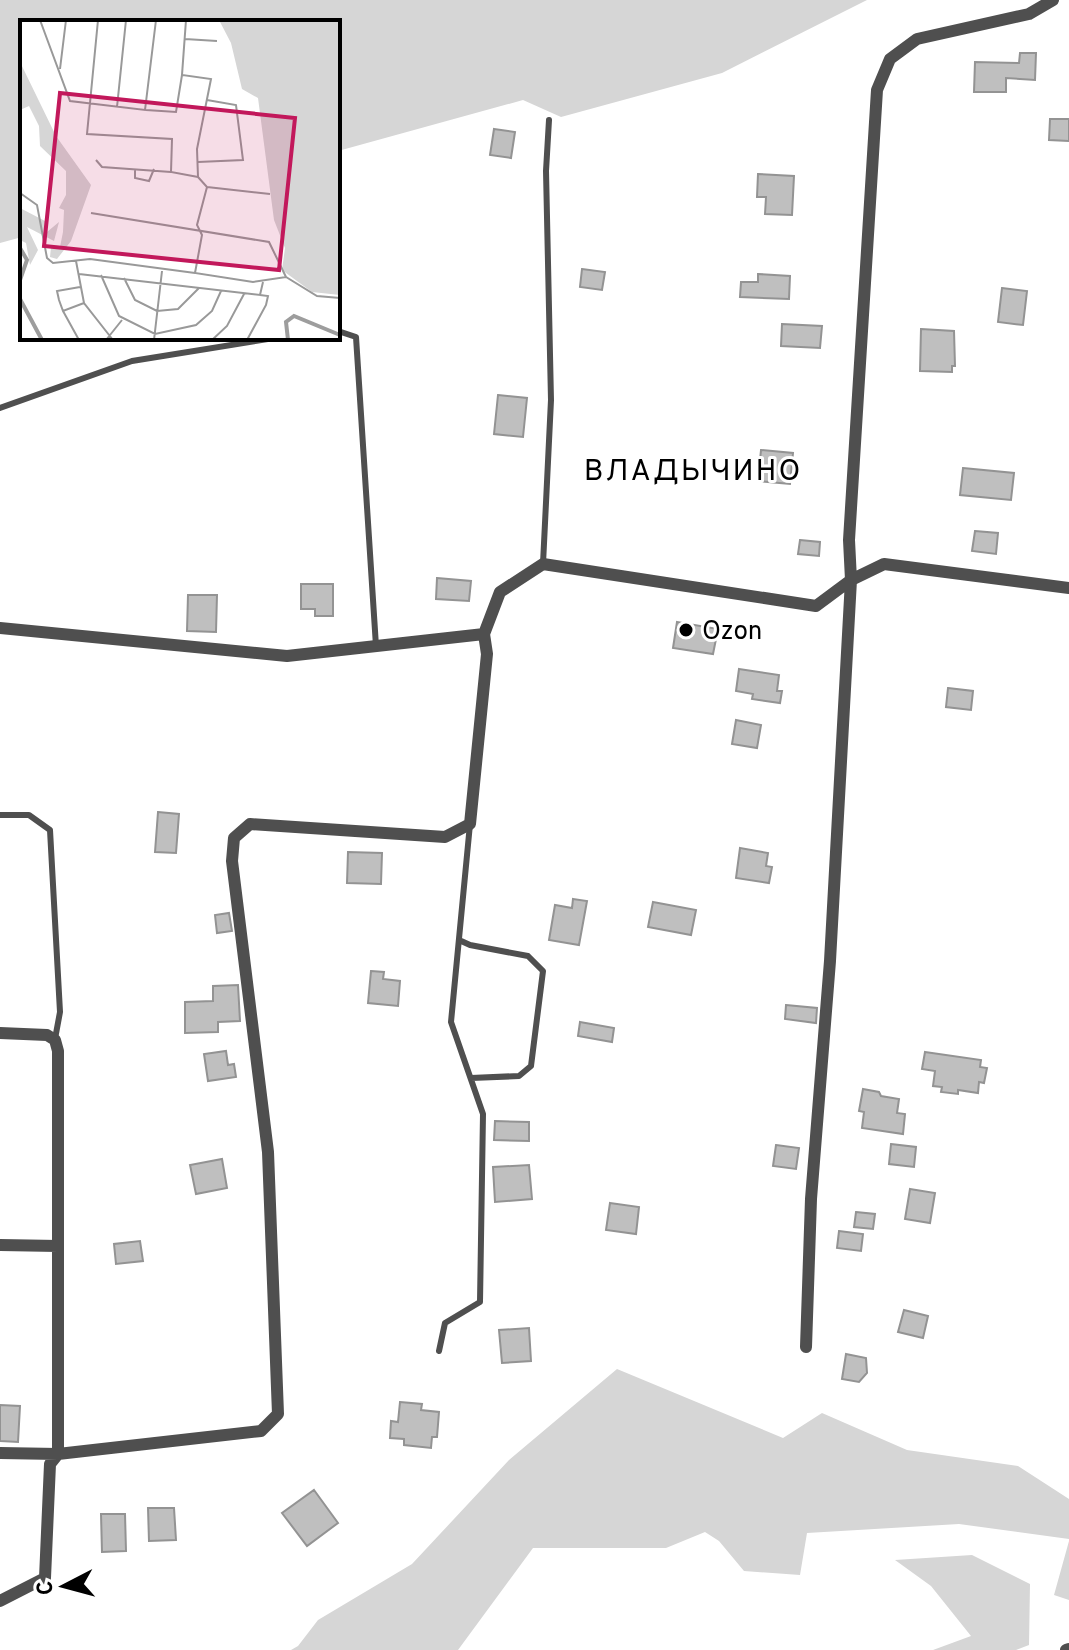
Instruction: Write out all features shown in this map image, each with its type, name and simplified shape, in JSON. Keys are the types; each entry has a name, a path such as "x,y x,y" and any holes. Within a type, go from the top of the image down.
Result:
{"street":[{"path":"806,1347 811,1199 830,961 851,580 849,540 877,90 890,59 917,39 1029,14 1053,0"},
{"path":"0,1453 58,1454 261,1431 278,1414 268,1152 232,861 234,838 250,824 445,837 470,824 487,654 484,634 500,592 543,564 816,606 851,580 884,564 1069,588"},
{"path":"0,628 287,656 484,634"},
{"path":"0,1033 47,1035 55,1040 58,1051 58,1454 50,1464 45,1578 0,1601"},
{"path":"0,1245 58,1246"}],"lane":[{"path":"543,564 551,400 546,171 549,120"},
{"path":"340,332 356,337 376,646"},
{"path":"0,408 132,361 262,340"},
{"path":"0,815 29,815 50,830 60,1012 55,1040"},
{"path":"439,1351 445,1323 480,1302 483,1114 451,1022 470,824"},
{"path":"459,940 528,956 543,971 531,1066 519,1076 471,1078"}],"shaded area":[{"path":"0,0 867,0 722,73 561,117 523,100 340,150 340,20 20,20 20,238 0,243"},
{"path":"617,1369 783,1438 822,1413 907,1450 1018,1466 1069,1499 1069,1539 959,1524 807,1533 800,1575 744,1571 719,1541 705,1532 666,1548 533,1548 458,1650 291,1650 298,1646 318,1620 412,1564 509,1460"},
{"path":"1069,1541 1069,1600 1054,1595"},
{"path":"972,1555 1030,1584 1029,1645 1016,1650 933,1650 971,1636 931,1586 895,1560"}],"building":[{"path":"1020,53 1036,53 1035,80 1006,78 1006,92 974,92 975,62 1019,63"},
{"path":"1050,119 1069,119 1069,141 1049,140"},
{"path":"494,129 515,132 511,158 490,155"},
{"path":"758,174 794,176 792,215 765,214 766,197 757,197"},
{"path":"582,269 605,272 602,290 580,287"},
{"path":"758,274 790,276 789,299 740,297 741,282 758,282"},
{"path":"1002,288 1027,291 1023,325 998,322"},
{"path":"782,324 822,326 820,348 781,346"},
{"path":"921,329 954,331 955,366 952,366 952,372 920,371"},
{"path":"498,395 527,398 523,437 494,434"},
{"path":"761,450 793,453 790,484 758,481"},
{"path":"963,468 1014,473 1011,500 960,495"},
{"path":"975,531 998,533 996,554 972,551"},
{"path":"800,540 820,542 819,556 798,554"},
{"path":"437,578 471,581 469,601 436,599"},
{"path":"301,584 333,584 333,616 315,616 315,609 301,609"},
{"path":"188,595 217,595 216,632 187,631"},
{"path":"677,622 718,629 713,654 673,648"},
{"path":"739,669 779,675 777,691 782,691 780,703 752,699 753,694 736,691"},
{"path":"948,688 973,691 971,710 946,707"},
{"path":"736,720 761,725 757,748 732,744"},
{"path":"158,812 179,814 176,853 155,852"},
{"path":"740,848 768,853 766,866 772,867 769,883 736,878"},
{"path":"348,852 382,853 381,884 347,883"},
{"path":"573,899 587,901 579,945 549,940 555,905 572,908"},
{"path":"653,902 696,910 691,935 648,927"},
{"path":"229,913 232,931 217,933 215,915"},
{"path":"371,971 384,972 383,979 400,981 398,1006 368,1003"},
{"path":"238,985 240,1021 218,1022 218,1032 185,1033 185,1002 213,1001 213,986"},
{"path":"786,1005 817,1008 816,1023 785,1019"},
{"path":"580,1022 614,1028 612,1042 578,1036"},
{"path":"226,1051 228,1065 234,1064 236,1077 208,1081 204,1054"},
{"path":"925,1052 981,1060 980,1067 987,1068 984,1083 979,1082 978,1093 958,1090 958,1094 941,1092 942,1087 933,1086 935,1071 922,1069"},
{"path":"863,1089 899,1099 897,1113 905,1114 903,1134 862,1128 864,1112 859,1111"},
{"path":"495,1121 529,1122 529,1141 494,1140"},
{"path":"891,1144 916,1147 914,1167 889,1164"},
{"path":"776,1145 799,1148 796,1169 773,1166"},
{"path":"222,1159 227,1188 196,1194 190,1165"},
{"path":"529,1165 532,1199 495,1202 493,1167"},
{"path":"910,1189 935,1193 930,1223 905,1219"},
{"path":"610,1203 639,1207 636,1234 606,1230"},
{"path":"856,1212 875,1214 873,1229 854,1227"},
{"path":"839,1231 863,1234 861,1251 837,1248"},
{"path":"140,1241 143,1261 116,1264 114,1244"},
{"path":"904,1310 928,1316 923,1338 898,1332"},
{"path":"529,1328 531,1361 502,1363 499,1330"},
{"path":"846,1354 866,1358 867,1373 859,1382 842,1379"},
{"path":"400,1402 422,1404 421,1410 439,1412 437,1437 432,1437 431,1448 404,1445 404,1439 390,1438 391,1421 398,1422"},
{"path":"0,1405 20,1406 18,1442 0,1441"},
{"path":"314,1490 338,1523 307,1546 282,1513"},
{"path":"148,1508 174,1508 176,1540 149,1541"},
{"path":"101,1514 125,1514 126,1551 102,1552"}],"place":[{"name":"Ozon","path":"686,630"}],"district":[{"name":"ВЛАДЫЧИНО","path":"693,470"}]}
